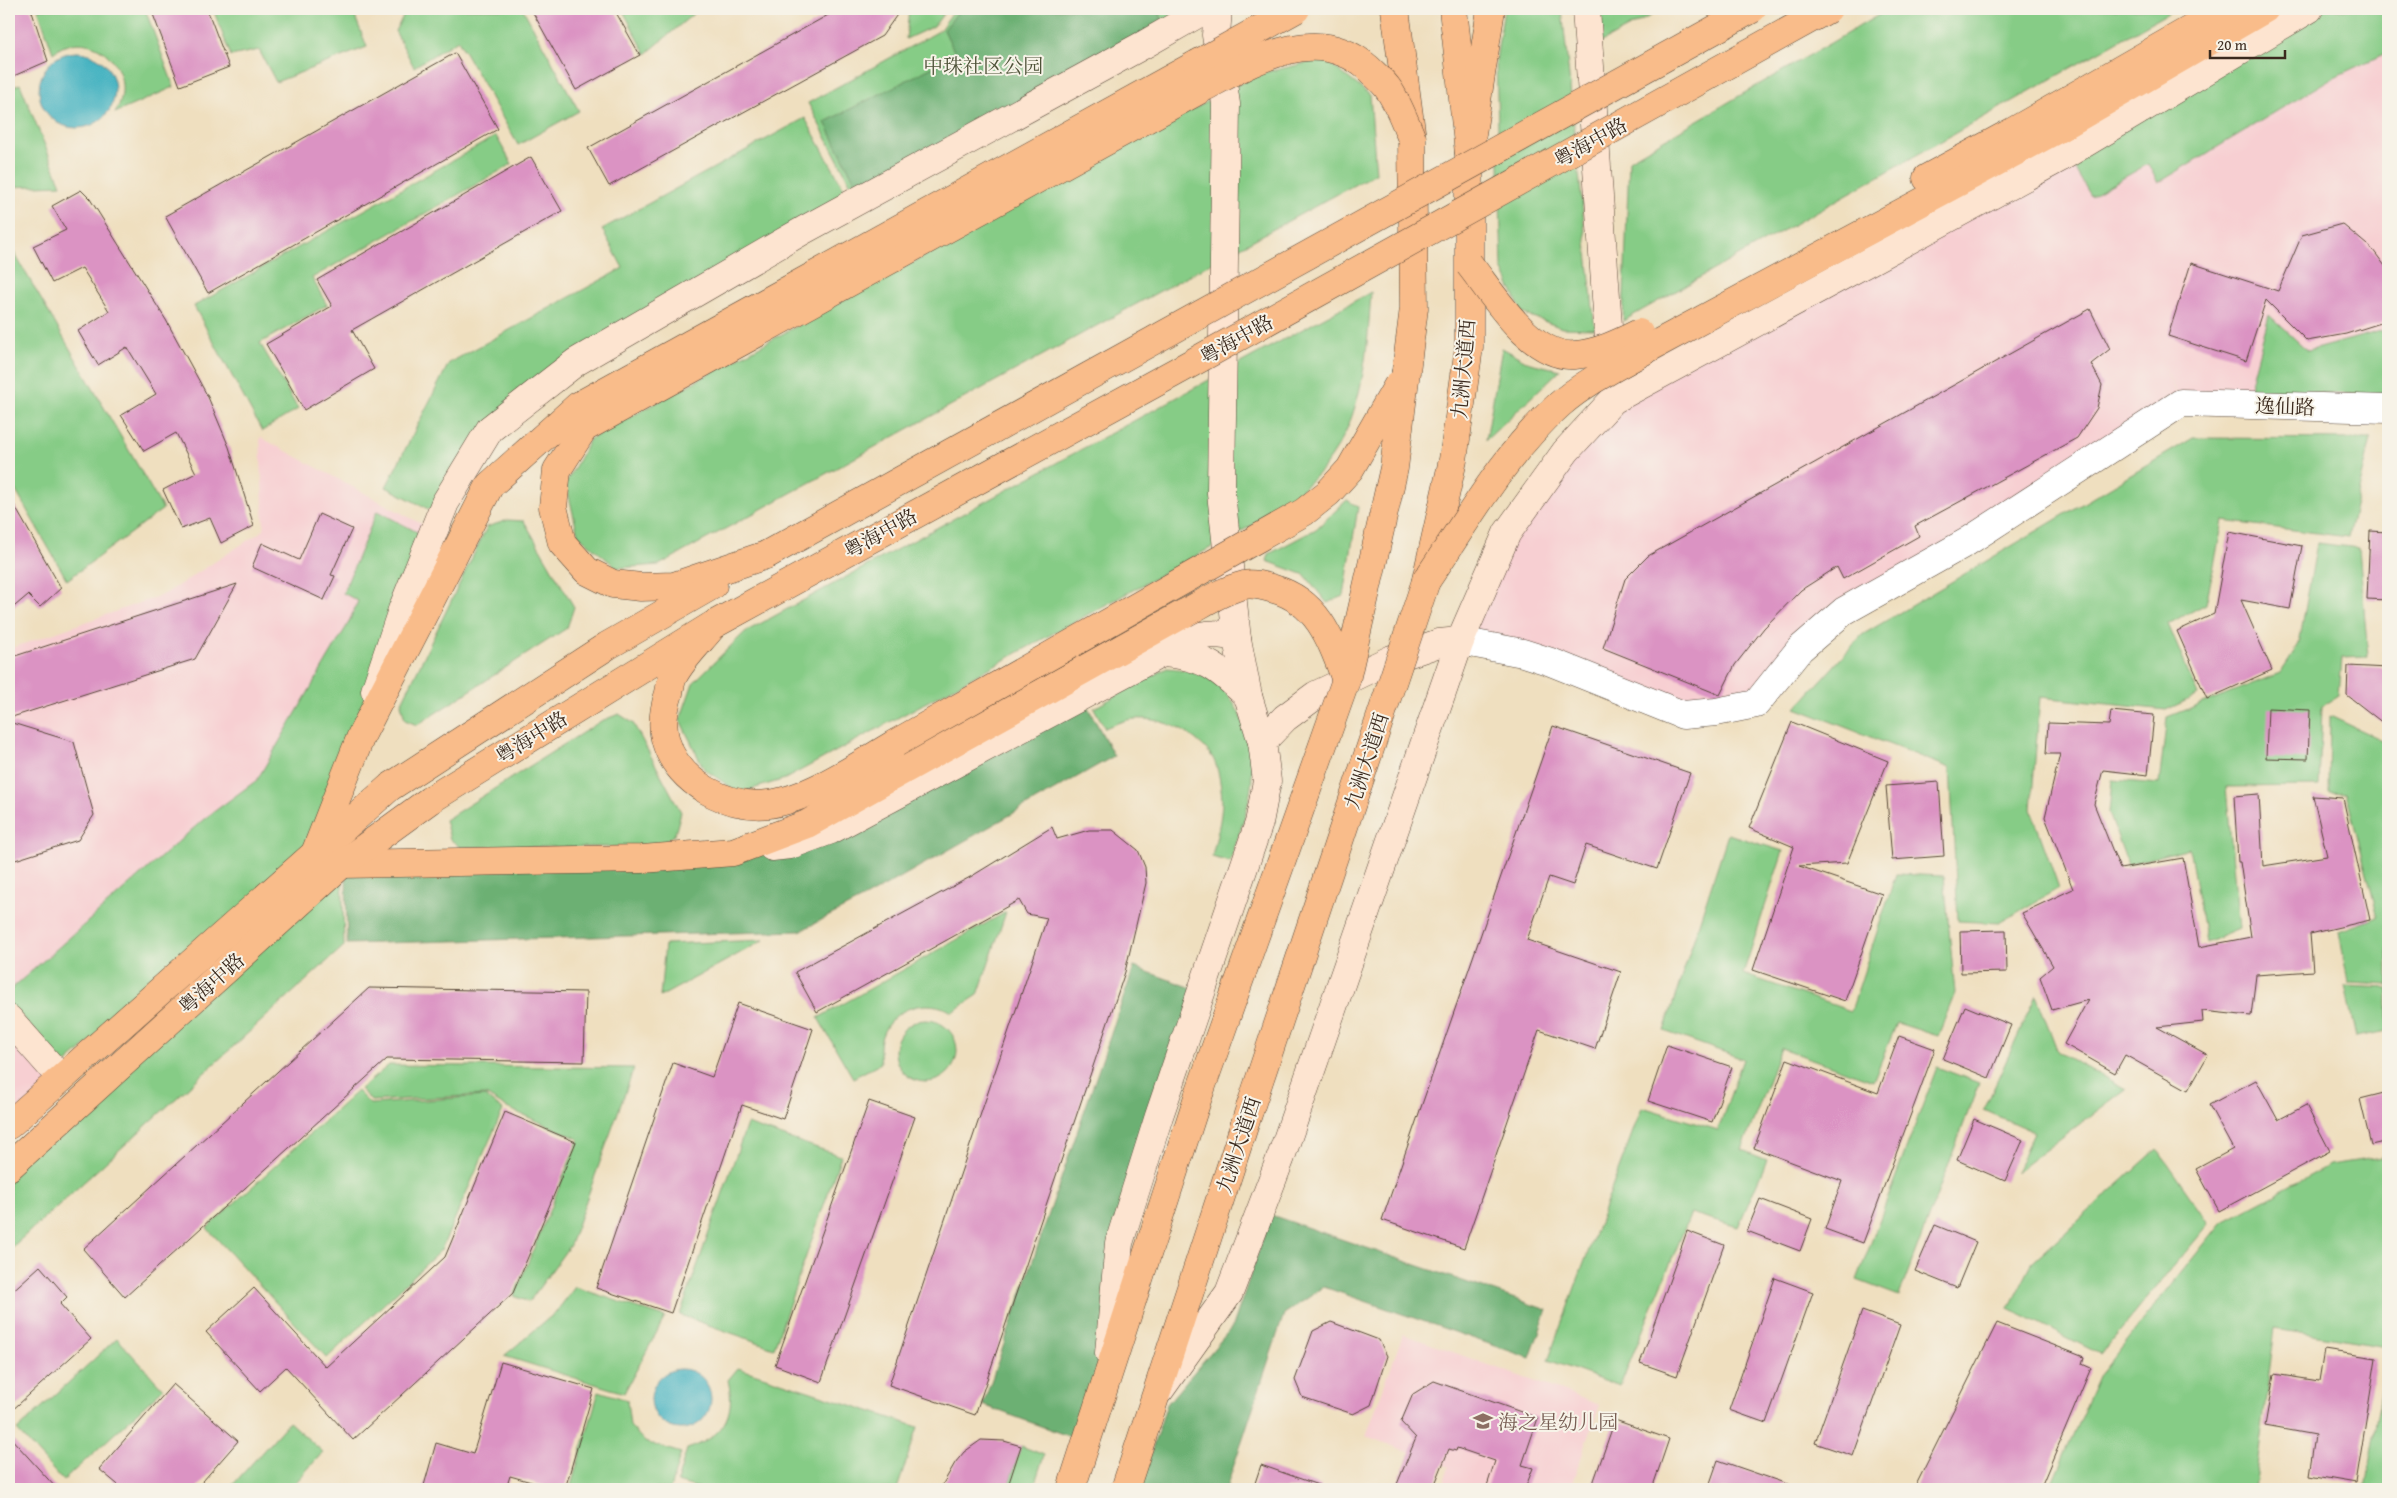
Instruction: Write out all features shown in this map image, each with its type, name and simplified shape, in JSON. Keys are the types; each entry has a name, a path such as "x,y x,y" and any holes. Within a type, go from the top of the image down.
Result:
{"main road":[{"path":"315,853 361,736 402,610 445,503 490,429 576,362 804,230 1206,9"},
{"path":"1107,1378 1119,1243 1159,1116 1259,824 1267,781 1262,742 1248,696 1237,639 1222,493 1226,104 1216,35 1218,9"},
{"path":"766,555 674,586 641,588 613,584 587,571 562,543 553,507 557,470 584,428 1200,76 1296,9"},
{"path":"1071,1489 1199,1094 1346,680 1394,468 1414,308 1412,138 1395,9"},
{"name":"九洲大道西","path":"1125,1489 1426,581 1453,460 1469,347 1469,153 1453,9"},
{"path":"1469,153 1491,9"},
{"path":"1586,9 1613,400"},
{"name":"粤海中路","path":"9,1125 315,853 399,781 607,646 766,555 1752,9"},
{"name":"粤海中路","path":"9,1167 342,864 430,800 714,624 1182,369 1828,9"},
{"path":"1426,581 1513,454 1536,427 1560,404 1612,368 1644,341 2226,9"},
{"path":"1469,264 1515,323 1529,337 1550,351 1574,355 1644,341 2058,129 2265,9"},
{"path":"1155,1398 1229,1293 1281,1157 1460,641 1507,532 1566,451 1613,400 2060,158 2309,9"},
{"path":"361,736 490,485 578,406 1200,76 1251,63 1273,54 1312,46 1328,47 1346,53 1376,75 1389,89 1412,138"},
{"path":"714,624 674,675 664,710 666,741 677,764 696,782 720,797 742,804 769,804 800,796 1304,512 1328,493 1350,470 1406,371"},
{"path":"734,852 807,824 1225,591 1245,585 1261,585 1290,594 1304,603 1325,628 1346,680"},
{"path":"342,864 642,859 734,852 790,845 831,830 1190,638 1202,635 1226,634 1237,639"},
{"path":"1262,742 1285,718 1316,695 1392,659 1439,643 1460,641"},
{"path":"1163,653 1186,654 1200,658 1225,674 1248,696"},
{"path":"9,1019 61,1078"}],"street":[{"name":"逸仙路","path":"1460,641 1523,653 1551,662 1683,715 1716,712 1756,704 1800,649 1844,611 1967,542 2181,403 2388,409"}],"shaded area":[{"path":"2309,9 2388,9 2388,409 2182,403 2156,352 2181,403 1844,610 1756,704 1716,712 1461,641 1507,533 1613,400"},
{"path":"260,437 431,529 359,735 9,1013 9,649 165,594 264,530"},
{"path":"9,1023 57,1078 9,1121"},
{"name":"海之星幼儿园","path":"1403,1334 1600,1405 1570,1489 1441,1489 1449,1467 1366,1436"}],"green space":[{"path":"38,9 145,9 174,87 115,113 121,97 122,82 117,67 108,56 96,47 82,43 68,45 53,53"},
{"path":"213,9 352,9 367,47 276,82 259,50 231,56"},
{"path":"407,9 523,9 579,111 518,145 458,40 414,67 395,31"},
{"path":"622,9 699,9 646,54"},
{"path":"909,9 947,9 934,26 906,39"},
{"name":"中珠社区公园","path":"955,9 1202,9 858,198 808,103 939,31"},
{"name":"中珠社区公园","path":"960,9 1157,9 1164,23 860,192 825,122 956,55 944,30"},
{"path":"1504,9 1562,9 1595,329 1562,328 1522,313 1502,268 1496,60"},
{"path":"1599,9 1663,9 1600,43"},
{"path":"1889,9 2175,9 1623,321 1629,160"},
{"path":"2325,9 2388,9 2388,52 2330,79 2158,183 2148,164 2091,196 2070,161"},
{"path":"1324,59 1370,95 1376,173 659,565 617,568 578,535 566,483 590,439 1258,74"},
{"path":"20,84 61,185 9,187 9,88"},
{"path":"805,118 847,194 572,353 430,510 386,487 449,363 623,268 602,229"},
{"path":"496,136 512,164 312,278 327,305 260,343 298,409 262,431 194,306"},
{"path":"9,244 163,509 67,580 9,479"},
{"path":"1371,292 1365,361 1361,384 1348,427 1324,467 1273,514 785,779 739,793 704,769 680,720 693,683 745,632"},
{"path":"2269,315 2308,351 2388,329 2388,395 2249,391"},
{"path":"1502,348 1530,363 1560,370 1486,440"},
{"path":"2193,438 2371,439 2348,537 2223,521 2206,604 2168,624 2198,695 2166,710 2040,697 2031,809 2059,888 1999,923 1958,921 1950,768 1796,708 1862,635"},
{"path":"1347,500 1358,507 1344,596 1327,603 1305,575 1267,561 1269,554 1316,529"},
{"path":"377,511 423,535 355,735 309,849 64,1065 10,1004 9,991 204,819 257,780 348,624 358,601 343,593"},
{"path":"508,520 524,521 574,607 567,628 417,725 405,720 401,704 487,527"},
{"path":"2317,543 2359,548 2368,657 2342,658 2339,695 2322,706 2319,786 2226,787 2239,929 2206,943 2189,848 2128,865 2109,813 2112,780 2159,784 2167,717 2280,673 2299,644"},
{"path":"1167,668 1193,672 1214,682 1233,702 1245,729 1251,758 1250,795 1230,862 1212,857 1220,821 1222,800 1219,777 1211,755 1203,746 1184,732 1162,722 1138,719 1127,720 1105,728 1094,708"},
{"path":"1083,698 1114,756 866,897 800,931 347,944 346,872 733,852"},
{"path":"619,714 633,723 681,812 675,834 657,847 460,847 450,839 445,820 601,721"},
{"path":"2330,716 2388,743 2388,985 2348,983 2339,931 2378,917 2346,793 2329,792"},
{"path":"1728,834 1783,851 1743,974 1851,1011 1896,874 1944,876 1955,993 1938,1036 1897,1023 1873,1081 1781,1048 1742,1150 1767,1160 1738,1227 1691,1213 1620,1386 1548,1360 1642,1107 1718,1130 1743,1059 1664,1031"},
{"path":"342,867 344,946 9,1250 9,1168"},
{"path":"1006,912 978,995 952,1012 932,1005 922,1005 902,1012 887,1026 882,1036 880,1046 881,1063 853,1078 818,1018"},
{"path":"764,940 660,997 665,944"},
{"path":"1134,967 1192,988 1100,1377 1079,1440 983,1405"},
{"path":"2345,986 2388,988 2388,1031 2356,1037"},
{"path":"2036,995 2058,1052 2126,1089 2016,1172 2034,1132 1984,1110"},
{"path":"920,1020 932,1020 948,1029 955,1039 957,1051 955,1063 948,1073 932,1082 920,1082 909,1077 900,1068 895,1057 895,1045 900,1034 909,1025"},
{"path":"389,1065 634,1068 570,1245 529,1302 514,1296 579,1139 507,1108 486,1095 371,1101 360,1089"},
{"path":"1937,1067 1979,1083 1899,1296 1857,1280"},
{"path":"357,1091 370,1104 485,1096 503,1110 441,1250 327,1358 207,1228"},
{"path":"747,1124 841,1156 774,1348 680,1315"},
{"path":"2157,1149 2209,1224 2100,1354 2009,1308 2032,1263"},
{"path":"2388,1156 2388,1347 2275,1329 2254,1489 2049,1489 2100,1374 2221,1223 2330,1165"},
{"path":"1271,1215 1547,1310 1530,1358 1324,1287 1284,1314 1226,1489 1139,1489 1167,1404 1233,1326"},
{"path":"575,1287 665,1317 624,1393 504,1356 556,1312"},
{"path":"117,1338 163,1389 63,1481 17,1430"},
{"path":"2388,1350 2388,1489 2365,1489"},
{"path":"738,1368 918,1427 897,1489 702,1489 677,1482 687,1449 709,1439 724,1424 730,1405 728,1380"},
{"path":"599,1391 627,1400 630,1426 645,1442 681,1453 670,1489 570,1489"},
{"path":"289,1422 323,1452 290,1489 229,1489"},
{"path":"1021,1446 1044,1455 1033,1489 1007,1489"}],"water":[{"path":"85,52 98,58 109,69 115,82 113,105 98,122 85,128 69,128 56,122 41,105 39,82 45,69 62,54"},
{"path":"675,1369 687,1369 703,1377 709,1387 711,1399 709,1411 703,1421 687,1429 675,1429 659,1421 651,1405 651,1393 659,1377"}],"building":[{"path":"9,9 31,9 48,61 9,78"},
{"path":"151,9 207,9 229,67 180,86"},
{"path":"531,9 614,9 640,55 576,90"},
{"path":"839,9 901,9 882,36 609,186 588,148"},
{"path":"455,53 498,129 208,293 165,216"},
{"path":"531,157 562,211 352,330 374,369 304,410 266,344 332,306 317,280"},
{"path":"81,190 90,199 166,320 208,397 229,447 254,526 221,543 210,518 181,529 163,490 196,473 176,433 144,451 121,415 156,394 127,347 98,365 78,331 109,311 82,268 52,283 33,246 66,230 52,206"},
{"path":"2342,224 2373,250 2388,270 2388,309 2384,322 2346,334 2307,341 2266,300 2246,361 2168,336 2191,263 2278,291 2302,235"},
{"path":"2090,309 2110,349 2091,364 2102,385 2097,408 2077,438 1915,526 1919,536 1843,579 1837,567 1801,590 1764,628 1735,665 1720,695 1603,648 1625,579 1648,556"},
{"path":"9,496 61,588 40,607 28,595 9,611"},
{"path":"319,514 352,529 331,575 335,576 324,600 252,567 262,543 299,560"},
{"path":"2370,531 2388,532 2388,600 2367,599"},
{"path":"2229,532 2302,546 2290,609 2241,600 2272,670 2207,699 2177,631 2214,614"},
{"path":"237,584 195,659 9,718 9,658"},
{"path":"2348,666 2388,668 2388,727 2347,695"},
{"path":"2268,708 2310,710 2308,759 2266,758"},
{"path":"2111,711 2154,715 2148,775 2103,770 2094,804 2120,869 2183,858 2199,947 2251,937 2240,862 2238,862 2234,796 2259,794 2263,866 2327,856 2313,796 2343,798 2370,920 2310,934 2313,971 2256,975 2251,1016 2202,1011 2203,1022 2157,1027 2208,1055 2188,1090 2125,1055 2115,1073 2064,1044 2088,1000 2052,1010 2040,977 2053,966 2022,913 2073,889 2045,817 2060,754 2046,754 2048,723 2109,725"},
{"path":"9,722 74,742 94,815 78,840 9,862"},
{"path":"1792,722 1888,761 1847,863 1799,866 1882,894 1845,1001 1753,970 1794,847 1749,828"},
{"path":"1553,726 1690,773 1657,869 1586,845 1573,885 1549,877 1527,940 1621,972 1595,1049 1539,1030 1464,1248 1382,1220"},
{"path":"1939,782 1944,856 1892,860 1886,786"},
{"path":"1052,827 1057,839 1089,830 1113,830 1138,850 1145,867 1146,883 1125,972 975,1415 889,1385 1047,918 1027,914 1019,900 817,1012 795,972 972,876"},
{"path":"2006,930 2007,972 1961,973 1960,931"},
{"path":"369,988 586,992 584,1062 387,1059 125,1297 83,1249"},
{"path":"738,1003 813,1029 783,1119 742,1105 671,1313 596,1288 673,1063 712,1077"},
{"path":"1965,1006 2011,1025 1989,1078 1943,1059"},
{"path":"1899,1036 1935,1049 1863,1243 1825,1229 1842,1181 1754,1148 1787,1059 1878,1093"},
{"path":"1667,1045 1732,1067 1712,1122 1648,1101"},
{"path":"2256,1080 2278,1120 2306,1105 2330,1151 2219,1211 2196,1169 2233,1149 2209,1105"},
{"path":"2388,1092 2388,1141 2371,1145 2360,1099"},
{"path":"869,1101 915,1117 821,1382 775,1365"},
{"path":"505,1112 576,1142 513,1293 353,1440 286,1367 260,1391 206,1332 254,1288 326,1367 445,1257"},
{"path":"1974,1119 2023,1140 2005,1181 1957,1160"},
{"path":"1760,1199 1812,1219 1800,1251 1747,1231"},
{"path":"1935,1225 1976,1242 1957,1288 1915,1271"},
{"path":"1687,1231 1724,1245 1677,1376 1640,1363"},
{"path":"40,1266 67,1297 60,1304 91,1339 9,1413 9,1294"},
{"path":"1775,1278 1813,1292 1766,1423 1729,1410"},
{"path":"1862,1311 1900,1325 1853,1456 1815,1443"},
{"path":"1331,1322 1379,1340 1387,1356 1371,1405 1353,1414 1302,1397 1295,1380 1313,1331"},
{"path":"1997,1323 2084,1357 2082,1364 2091,1368 2040,1489 1914,1489"},
{"path":"2324,1350 2376,1358 2356,1483 2309,1475 2315,1435 2265,1426 2274,1374 2319,1381"},
{"path":"501,1362 594,1389 565,1489 556,1489 510,1476 506,1489 423,1489 436,1443 473,1454"},
{"path":"1434,1381 1538,1418 1522,1465 1533,1468 1525,1489 1486,1489 1495,1461 1457,1448 1456,1451 1449,1449 1433,1489 1395,1489 1416,1438 1401,1422 1413,1394"},
{"path":"173,1384 238,1441 196,1489 123,1489 99,1469"},
{"path":"1615,1420 1669,1439 1652,1489 1591,1489"},
{"path":"9,1436 57,1489 9,1489"},
{"path":"981,1440 1004,1441 1021,1446 1007,1489 940,1489 955,1463 964,1452"},
{"path":"1718,1460 1793,1486 1792,1489 1708,1489"},
{"path":"1261,1465 1321,1486 1321,1489 1253,1489"}],"place":[{"name":"海之星幼儿园","path":"1483,1421"}]}
